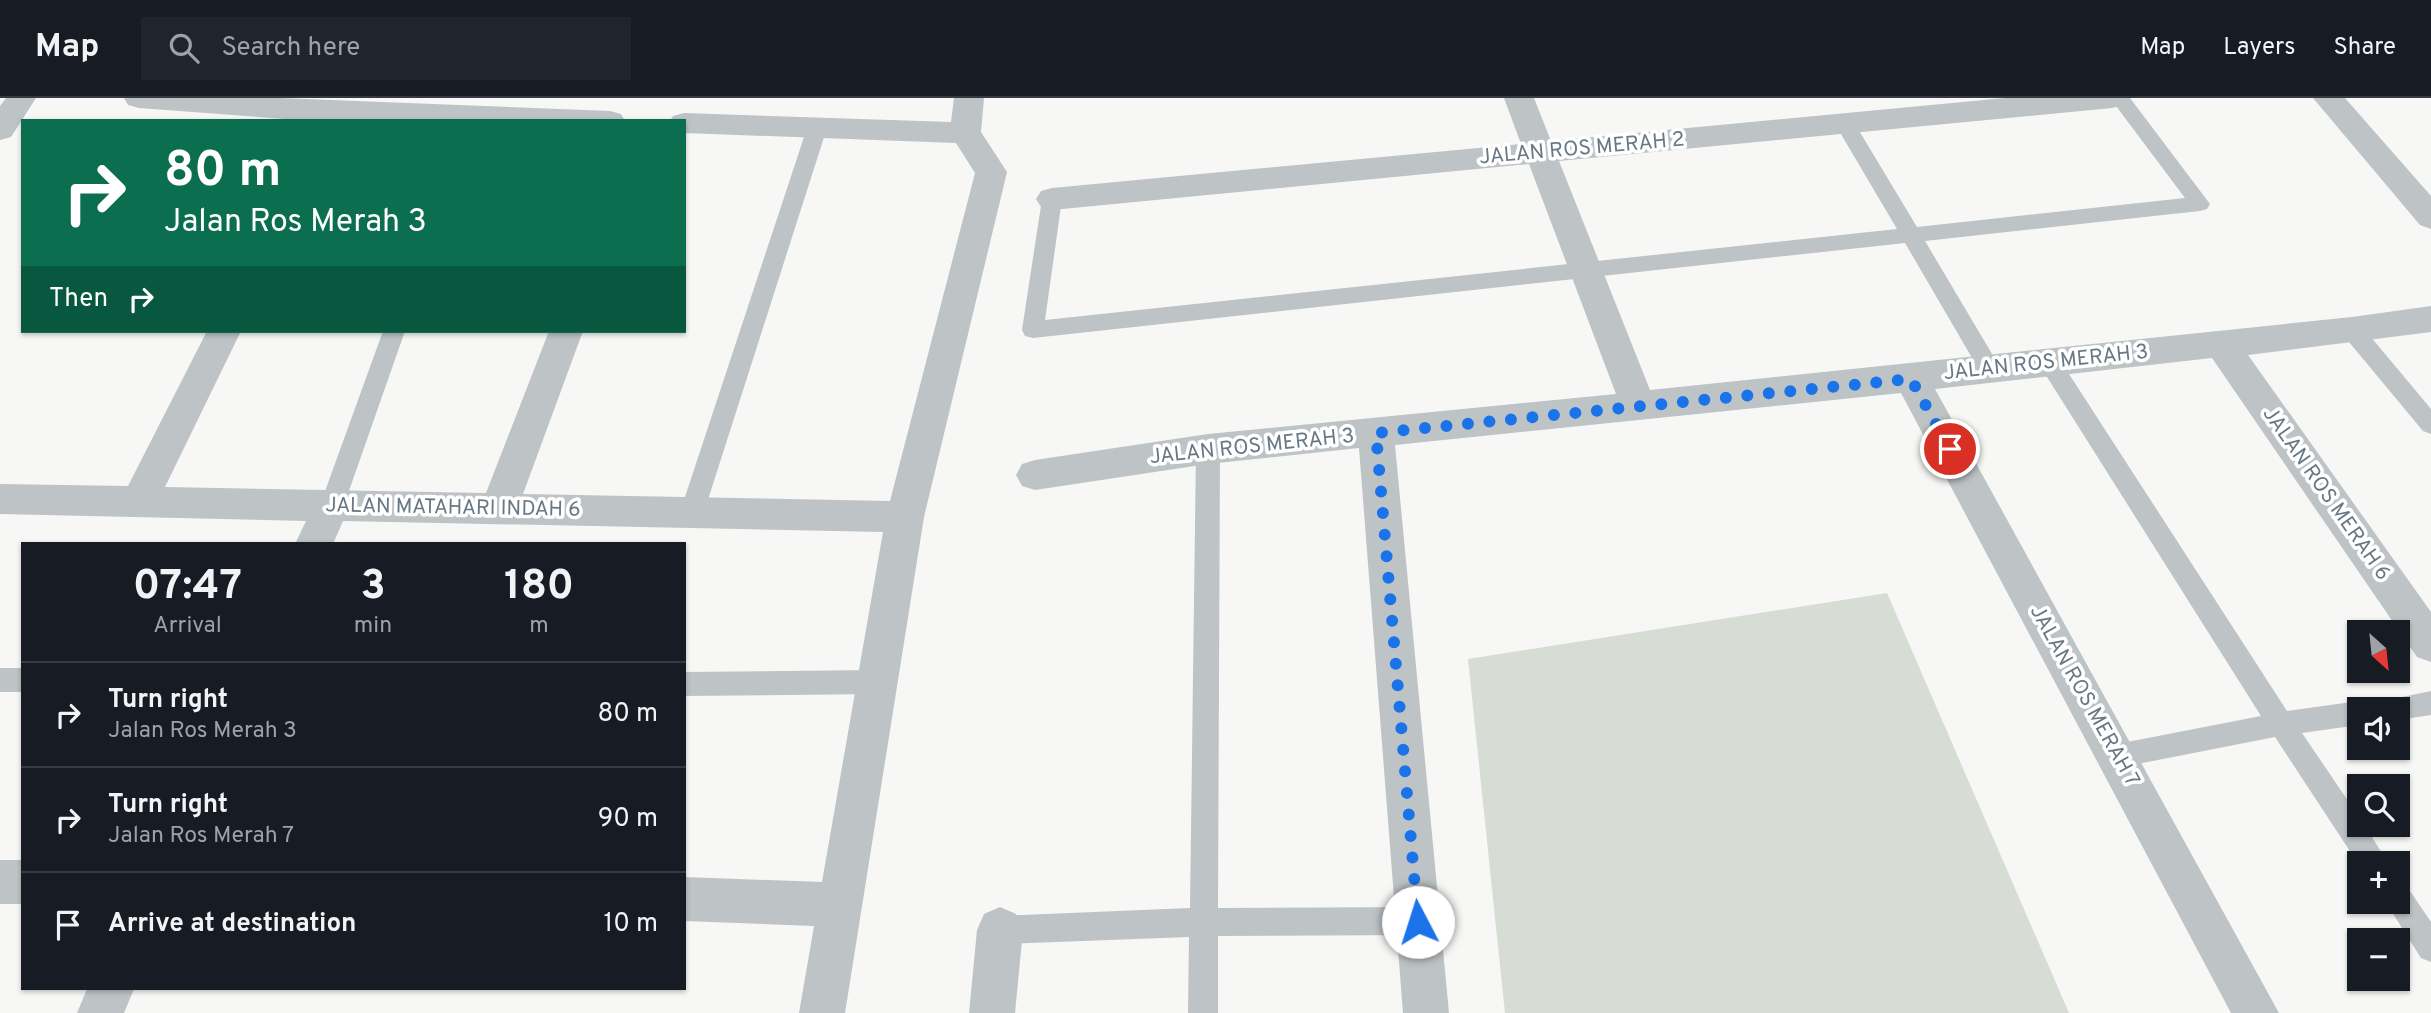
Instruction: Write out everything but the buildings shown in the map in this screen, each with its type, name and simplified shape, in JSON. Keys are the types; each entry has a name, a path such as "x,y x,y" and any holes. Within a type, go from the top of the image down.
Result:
{"street":[{"path":"0,130 21,98"},
{"path":"822,1013 905,517 991,172 965,133 970,98"},
{"path":"1519,98 1638,404"},
{"name":"JALAN ROS MERAH 2","path":"1052,199 2112,98"},
{"path":"2328,98 2431,217"},
{"path":"149,99 330,116 517,119"},
{"path":"686,123 965,133"},
{"name":"JALAN ROS MERAH 3","path":"1035,475 1208,449 1638,404 1911,379 2431,319"},
{"path":"139,502 223,333"},
{"path":"499,509 565,333"},
{"name":"JALAN ROS MERAH 6","path":"2221,344 2431,644"},
{"name":"JALAN ROS MERAH 7","path":"1911,379 2256,1013"},
{"path":"1376,433 1426,1013"},
{"name":"JALAN MATAHARI INDAH 6","path":"0,499 905,517"},
{"path":"315,542 332,505"},
{"path":"0,882 21,882"},
{"path":"686,899 840,905"},
{"path":"992,1013 1000,930"},
{"path":"100,1013 111,990"}],"lane":[{"path":"1052,199 1033,330 2200,204 2120,98"},
{"path":"1845,124 1990,369"},
{"path":"692,512 817,128"},
{"path":"2352,330 2431,425"},
{"path":"332,505 393,333"},
{"path":"2050,363 2280,724 2366,851"},
{"path":"1203,1013 1208,449"},
{"path":"0,680 21,680"},
{"path":"686,684 878,682"},
{"path":"2410,706 2431,703"},
{"path":"2116,756 2280,724 2347,715"},
{"path":"2409,914 2431,948"},
{"path":"1000,930 1204,922 1418,922"}],"shaded area":[{"path":"1887,593 2069,1013 1505,1013 1468,659"}],"route":[{"path":"1418,922 1376,433 1638,404 1911,379 1950,449"}]}
